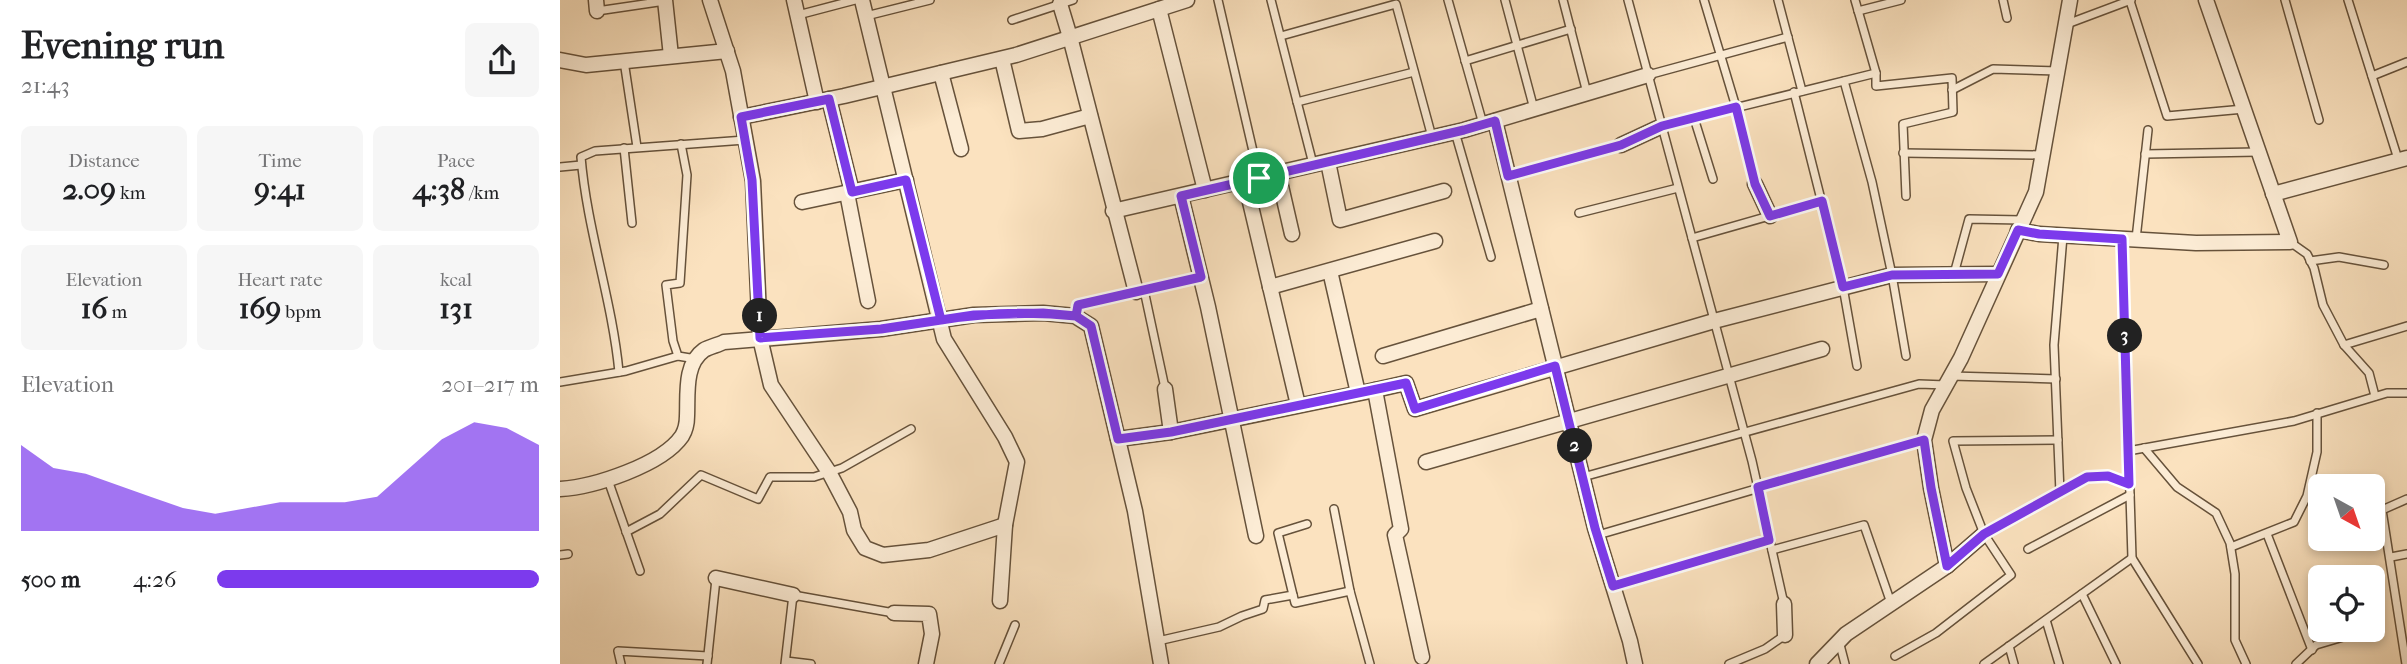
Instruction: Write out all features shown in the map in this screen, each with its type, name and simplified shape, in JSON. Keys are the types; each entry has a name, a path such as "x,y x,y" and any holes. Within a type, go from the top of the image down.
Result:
{"street":[{"path":"665,0 671,56"},
{"path":"710,0 733,71 752,180 760,338 771,385 829,472 850,512 854,530 865,548 883,555 929,550 1004,525"},
{"path":"794,0 849,192 868,301"},
{"path":"862,0 944,339 1005,437 1017,462 1004,525 1000,601"},
{"path":"741,117 1002,59 1158,4 1187,0"},
{"path":"1947,566 1924,440 1933,410 1961,358 2036,192 2070,0"},
{"path":"2021,225 2063,235 2196,243 2290,242 2206,0"},
{"path":"1066,2 1070,37 1113,211 1140,291"},
{"path":"1158,4 1205,190"},
{"path":"560,60 586,65 727,51"},
{"path":"1002,59 1019,131 1042,129 1090,116"},
{"path":"941,73 961,149"},
{"path":"1113,211 1432,138 1648,75"},
{"path":"1489,123 1508,176 1598,535 1635,664"},
{"path":"1621,145 1662,126"},
{"path":"2273,194 2403,159"},
{"path":"1321,164 1340,220 1444,191"},
{"path":"1278,173 1292,233"},
{"path":"1252,179 1270,288 1298,405"},
{"path":"803,202 906,180"},
{"path":"1755,184 1770,216"},
{"path":"1181,196 1256,536"},
{"path":"1270,288 1435,241"},
{"path":"1330,271 1358,393"},
{"path":"1118,439 1171,432 1406,383 1415,409 1714,321 1892,275 1998,274"},
{"path":"1383,356 1541,309"},
{"path":"560,489 572,489 620,477 663,453 682,436 687,421 690,366 703,351 724,342 881,329 974,315 1043,313 1076,316 1091,326 1135,511 1161,664"},
{"path":"1426,462 1822,349"},
{"path":"1166,389 1171,432"},
{"path":"1375,390 1401,529 1395,535 1422,657"},
{"path":"1816,664 1846,634 1947,566 1984,534"},
{"path":"716,578 793,595"},
{"path":"1784,604 1785,635"},
{"path":"894,613 929,614 932,634 926,664"}],"lane":[{"path":"596,5 665,0"},
{"path":"797,16 855,0"},
{"path":"866,16 930,0"},
{"path":"1040,0 1043,10"},
{"path":"1218,0 1252,179"},
{"path":"1271,0 1297,102 1321,164"},
{"path":"1448,0 1465,61 1489,123"},
{"path":"1505,0 1534,110"},
{"path":"1563,0 1588,93"},
{"path":"1628,0 1744,431 1784,604"},
{"path":"1704,0 1736,107 1755,184"},
{"path":"1778,0 1843,287 1857,366"},
{"path":"1855,0 1876,73 1876,86 1952,78 1953,112 1903,124 1906,196"},
{"path":"1858,11 1901,0"},
{"path":"2003,0 2007,18"},
{"path":"2066,24 2131,0 2167,116 2244,109"},
{"path":"2285,0 2319,120"},
{"path":"2348,0 2372,76 2403,159"},
{"path":"1012,20 1066,2"},
{"path":"1281,36 1396,4 1432,138"},
{"path":"1465,61 1571,29"},
{"path":"1648,75 1788,37"},
{"path":"624,61 637,147"},
{"path":"2372,76 2407,62"},
{"path":"1952,90 1993,69 2058,71"},
{"path":"1297,102 1414,72"},
{"path":"1662,126 1876,73"},
{"path":"1844,80 1872,182 1906,356"},
{"path":"1694,118 1713,179"},
{"path":"2148,130 2129,239 2128,451 2132,558 2198,664"},
{"path":"1455,132 1491,257"},
{"path":"619,372 615,335 580,157 595,151 624,148 745,140"},
{"path":"678,356 673,341 666,285 680,283 687,175 681,144"},
{"path":"1508,176 1621,145"},
{"path":"624,148 632,223"},
{"path":"2145,154 2258,152"},
{"path":"1903,153 2043,155"},
{"path":"560,167 581,165"},
{"path":"1578,213 1678,188"},
{"path":"1692,238 1822,201"},
{"path":"1954,275 1969,219 2021,225"},
{"path":"2060,493 2054,345 2063,235"},
{"path":"2290,242 2307,254 2323,305 2344,345 2369,373 2375,397"},
{"path":"2310,261 2339,257 2384,265"},
{"path":"1076,316 1078,305 1201,277"},
{"path":"1140,291 1166,389"},
{"path":"2344,345 2407,326"},
{"path":"560,382 619,372 678,356 696,359"},
{"path":"1583,477 1919,384 2056,379"},
{"path":"2128,451 2294,421 2387,393 2407,393"},
{"path":"2231,547 2294,522 2307,496 2317,452 2317,414"},
{"path":"626,532 660,514 701,475 758,499 770,477 814,477 842,468 911,429"},
{"path":"1598,535 1924,440"},
{"path":"1895,656 1936,633 2011,575 1984,534 1966,488 1953,441 2058,440"},
{"path":"2144,448 2177,487 2216,513 2231,547 2235,574 2235,640 2246,664"},
{"path":"1984,534 2087,477 2108,476 2129,484"},
{"path":"608,480 640,571"},
{"path":"2028,549 2130,495"},
{"path":"2406,664 2382,510 2407,499"},
{"path":"1334,509 1350,591 1370,664"},
{"path":"1307,524 1278,533 1295,603 1350,591"},
{"path":"1772,550 1864,525 1891,604"},
{"path":"2267,534 2312,650"},
{"path":"1613,586 1769,540"},
{"path":"2391,557 2407,554"},
{"path":"1984,664 2132,558"},
{"path":"621,664 618,651 707,660 716,578"},
{"path":"2082,594 2116,664"},
{"path":"811,664 786,662 793,595 894,613"},
{"path":"1157,641 1219,627 1242,615 1263,609 1265,600 1293,595"},
{"path":"2046,620 2059,664"},
{"path":"999,664 1015,625"},
{"path":"1729,664 1765,649 1785,635"},
{"path":"1839,641 1845,664"},
{"path":"2296,664 2316,646 2328,642"},
{"path":"2009,646 2014,664"}],"route":[{"path":"1259,178 1181,196 1201,277 1078,305 1076,316 1043,313 974,315 941,320 906,180 852,192 829,99 741,117 752,180 760,338 881,329 941,320 974,315 1043,313 1076,316 1091,326 1118,439 1171,432 1406,383 1415,409 1555,366 1595,528 1613,586 1769,540 1758,487 1924,440 1947,566 1984,534 2087,477 2108,476 2129,484 2122,239 2039,234 2018,230 1998,274 1892,275 1843,287 1822,201 1770,216 1755,184 1736,107 1662,126 1621,145 1508,176 1495,121 1259,178"}]}
